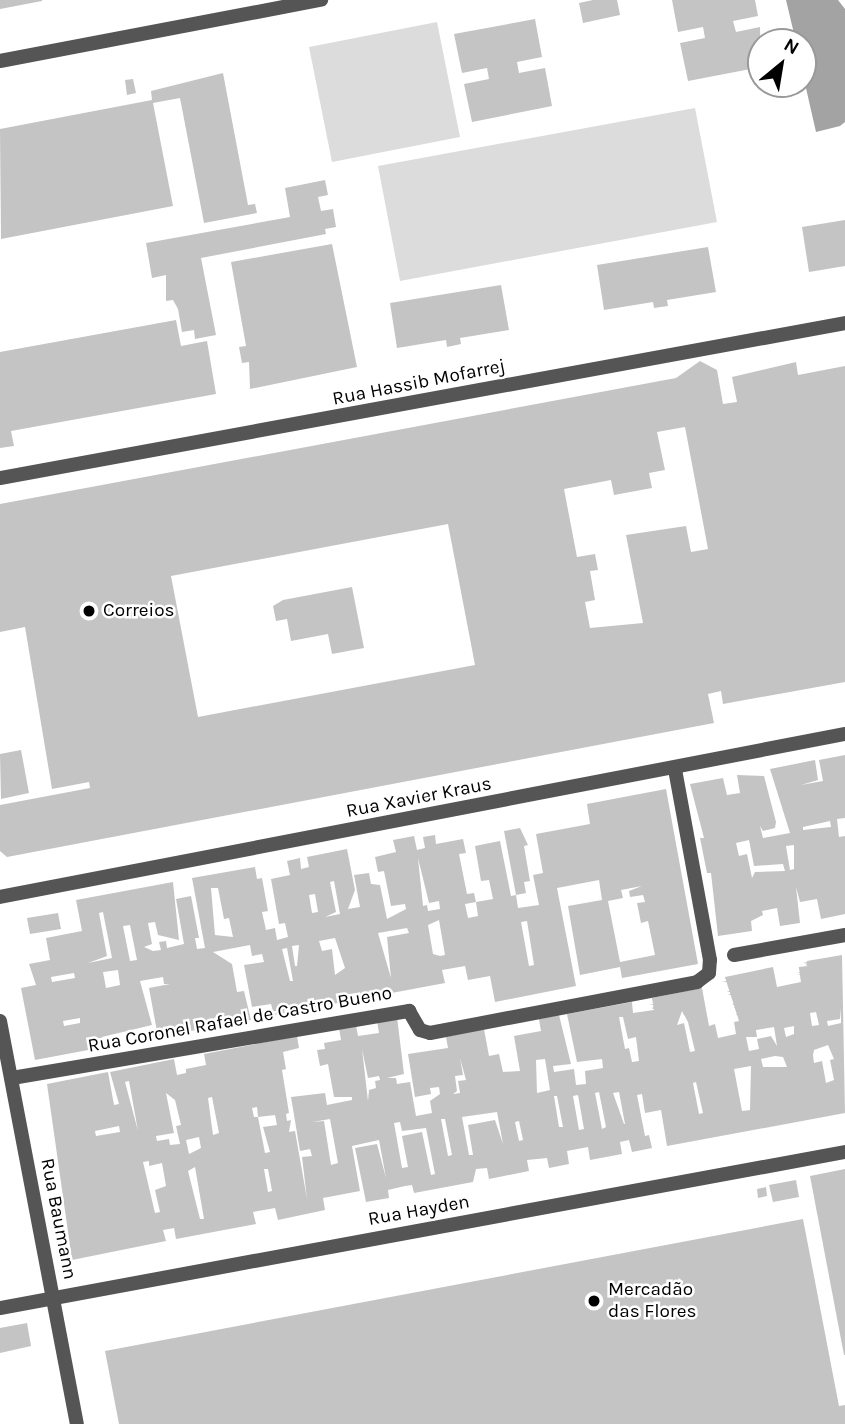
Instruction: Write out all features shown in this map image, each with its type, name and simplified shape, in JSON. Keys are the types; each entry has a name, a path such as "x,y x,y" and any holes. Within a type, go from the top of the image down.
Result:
{"street":[{"path":"0,61 321,0"},
{"name":"Rua Hassib Mofarrej","path":"0,478 845,323"},
{"name":"Rua Xavier Kraus","path":"0,897 675,769 845,734"},
{"name":"Rua Coronel Rafael de Castro Bueno","path":"12,1078 409,1011 420,1030 430,1033 697,982 709,973 710,960 675,769"},
{"path":"734,955 845,935"},
{"name":"Rua Baumann","path":"0,1021 77,1424"},
{"name":"Rua Hayden","path":"0,1308 845,1152"}],"shaded area":[{"path":"786,0 838,0 845,9 845,122 840,126 816,132 808,98 817,98 817,28 793,28"},
{"path":"437,22 460,137 332,162 309,47"},
{"path":"695,108 717,222 400,281 378,166"}],"building":[{"path":"0,0 42,0 42,1 0,9"},
{"path":"617,0 620,15 583,23 579,3"},
{"path":"672,0 755,0 758,16 733,21 736,32 747,30 747,70 688,81 680,43 705,38 703,27 678,32"},
{"path":"535,19 542,57 517,62 519,73 545,68 552,106 472,122 464,84 489,79 487,68 462,73 454,34"},
{"path":"223,73 248,205 255,204 257,213 204,223 180,98 153,103 173,206 1,239 0,129 152,100 151,91"},
{"path":"133,79 136,93 127,95 125,80"},
{"path":"325,180 328,195 318,197 321,211 333,209 336,227 325,229 326,234 201,258 216,335 195,339 194,330 182,332 178,309 173,300 166,301 166,275 152,278 146,243 290,217 285,188"},
{"path":"845,220 845,266 809,272 802,227"},
{"path":"332,244 357,367 250,389 249,362 242,363 239,347 246,346 231,262"},
{"path":"708,247 716,292 667,300 668,306 654,308 653,302 604,310 597,265"},
{"path":"501,285 509,330 460,338 461,344 447,347 446,340 397,348 390,303"},
{"path":"176,320 181,346 207,341 216,394 11,431 14,446 0,448 0,352"},
{"name":"Correios","path":"700,361 717,370 723,404 737,402 732,377 796,362 798,375 845,366 845,682 723,704 721,691 708,694 714,723 7,857 0,851 0,805 90,788 89,782 52,789 25,627 0,632 0,504 676,378","holes":["685,427 708,549 691,552 686,526 626,535 643,623 590,628 585,602 595,600 590,571 598,570 595,554 577,557 564,489 611,480 614,495 652,488 649,473 665,470 657,432","448,524 475,665 198,717 171,576"]},
{"path":"352,587 364,648 332,654 328,634 291,641 287,619 276,621 273,606 283,600"},
{"path":"21,750 29,793 1,799 0,754"},
{"path":"845,755 845,818 837,819 839,837 845,836 845,914 821,919 817,899 800,902 796,887 800,923 780,926 777,908 762,911 763,915 751,921 752,931 718,936 711,873 707,873 700,838 704,838 690,784 723,778 727,795 740,793 737,775 764,776 776,822 775,828 763,831 760,826 763,838 790,833 770,769 815,760 818,780 801,785 823,781 819,760","holes":["830,821 831,827 803,830 803,827","749,840 754,866 783,864 785,871 755,872 752,878 747,854 739,856 736,843","794,845 794,869 790,870 786,846"]},
{"path":"666,789 698,964 622,978 620,967 580,975 568,906 602,900 599,880 557,888 576,986 495,1002 490,976 468,980 465,966 442,970 445,983 274,1015 271,1004 252,1007 244,965 264,962 262,954 252,956 250,945 213,952 232,964 237,992 244,991 251,1020 158,1037 149,988 170,984 164,984 163,977 140,981 152,1025 102,1037 104,1047 35,1060 21,988 36,985 29,964 50,960 46,938 82,931 76,900 173,882 179,940 158,935 155,922 148,923 152,944 144,947 153,951 161,950 159,942 166,941 167,948 184,944 176,899 191,896 199,938 195,938 197,949 205,948 192,878 255,867 257,879 262,878 268,911 262,912 266,930 275,928 277,940 288,937 285,923 279,924 271,879 290,875 287,861 300,858 301,869 309,867 307,857 347,849 355,890 348,909 360,907 354,875 369,873 371,884 380,885 387,919 406,909 405,904 391,906 384,871 378,872 375,857 396,852 393,840 414,836 417,850 425,848 423,837 435,835 436,844 463,839 466,853 459,854 467,894 474,893 476,902 493,899 489,880 481,881 475,846 500,841 511,896 516,895 518,908 539,905 533,875 543,873 536,834 590,824 587,804","holes":["418,858 429,903 439,901 440,909 428,911 427,905 423,906","334,881 340,914 325,917 336,912 330,882","642,886 629,891 630,897 643,895 645,902 637,903 641,923 648,921 655,955 620,962 608,901 623,898 621,890","211,888 218,888 224,919 229,918 233,937 215,935","315,894 318,912 312,913 309,895","476,902 478,916 468,918 465,904","103,912 112,958 88,963 107,956 99,913","439,920 445,955 433,954 428,925","527,921 534,965 529,966 521,922","130,925 137,960 130,961 123,926","407,928 409,933 387,937 391,978 378,933","335,938 345,968 335,975 332,949 322,951 319,941","299,945 297,966 292,946","287,948 293,981 290,981 282,949","118,970 120,985 106,988 103,972","74,973 75,978 52,982 51,977","80,1018 80,1023 64,1026 63,1021"]},
{"path":"520,828 528,845 524,846 530,881 524,882 526,893 516,895 504,831"},
{"path":"58,913 61,929 30,934 27,918"},
{"path":"842,955 845,1113 667,1146 661,1110 645,1113 642,1094 637,1095 645,1136 649,1135 652,1148 632,1152 629,1140 620,1142 622,1154 590,1160 588,1147 567,1151 569,1164 549,1168 547,1158 527,1160 529,1171 489,1179 487,1168 476,1169 473,1182 414,1193 412,1185 405,1186 388,1190 389,1198 366,1202 355,1148 377,1144 386,1178 379,1140 352,1146 360,1191 323,1198 325,1210 278,1220 275,1208 253,1212 256,1224 176,1239 174,1228 163,1230 166,1241 72,1260 47,1084 108,1072 114,1105 119,1104 110,1072 174,1059 177,1075 186,1073 186,1069 206,1065 204,1054 297,1036 299,1048 283,1052 286,1069 282,1070 289,1113 286,1114 287,1121 291,1120 289,1132 295,1131 307,1199 302,1157 312,1156 310,1149 300,1151 291,1097 325,1093 327,1105 352,1100 352,1097 334,1097 328,1064 320,1066 317,1050 325,1049 324,1043 341,1040 339,1028 356,1025 358,1036 379,1033 377,1021 397,1017 404,1074 387,1078 396,1078 397,1084 410,1082 416,1116 432,1113 430,1101 440,1094 439,1087 430,1088 431,1094 415,1097 408,1054 448,1048 446,1037 484,1029 489,1056 499,1054 503,1072 520,1071 514,1036 541,1031 539,1019 559,1015 571,1064 553,1066 554,1072 574,1069 576,1085 586,1084 585,1071 603,1068 602,1059 577,1062 567,1014 632,1002 633,1013 654,1010 652,998 702,988 709,1026 715,1024 718,1038 736,1034 734,1022 739,1021 725,977 773,967 777,987 801,982 799,967 808,966 807,961","holes":["841,1008 841,1023 828,1026 827,1021 840,1019","682,1011 688,1022 695,1051 690,1052 684,1023 677,1025","816,1012 819,1025 812,1026 810,1013","619,1017 623,1017 628,1039 636,1037 639,1061 632,1062 629,1048 625,1049","794,1026 794,1034 786,1037 784,1028","774,1027 777,1046 771,1036 757,1039 759,1049 749,1051 746,1037 757,1037 756,1030","828,1045 834,1059 830,1060 834,1080 826,1083 822,1061 814,1063 814,1050","362,1049 368,1078 379,1076 380,1080 375,1081 376,1088 369,1090 368,1101","783,1057 787,1067 763,1067 761,1059","460,1058 466,1080 458,1081 460,1093 453,1094 457,1091 455,1076 463,1075","545,1059 550,1090 537,1093 536,1060","751,1066 750,1110 742,1111 734,1069","129,1081 138,1131 125,1082","696,1082 703,1113 699,1114 693,1083","599,1092 606,1127 602,1129 595,1093","619,1092 625,1124 613,1093","166,1093 175,1100 181,1125 176,1126 180,1144 170,1145 169,1139 157,1141 156,1136 174,1133","578,1095 584,1129 579,1130 573,1096","554,1096 557,1096 563,1127 559,1127","212,1097 219,1133 213,1135 208,1098","257,1107 258,1117 254,1117 252,1108","497,1112 503,1144 495,1120 468,1125 473,1155 469,1155 462,1117","275,1115 277,1125 263,1127 270,1152 265,1153 258,1117","330,1119 338,1163 331,1165 324,1121 312,1122","441,1119 445,1119 452,1155 448,1156","519,1121 523,1140 519,1141 515,1122","400,1122 402,1131 426,1128 435,1174 431,1175 422,1132 402,1136 408,1167 402,1168 394,1123","119,1126 120,1132 96,1136 95,1131","199,1137 201,1148 189,1154 186,1140","149,1161 149,1166 162,1163 166,1186 155,1190 160,1212 155,1213 143,1162","195,1167 204,1219 200,1219 188,1171","264,1169 268,1169 272,1191 268,1192"]},
{"path":"845,1169 845,1355 844,1355 810,1176"},
{"path":"796,1180 799,1197 773,1202 769,1185"},
{"path":"766,1187 767,1196 758,1198 757,1189"},
{"name":"Mercadão das Flores","path":"803,1219 839,1406 845,1405 845,1424 119,1424 105,1351"},
{"path":"27,1323 31,1346 0,1353 0,1328"}],"place":[{"name":"Correios","path":"89,611"},
{"name":"Mercadão das Flores","path":"594,1301"}]}
